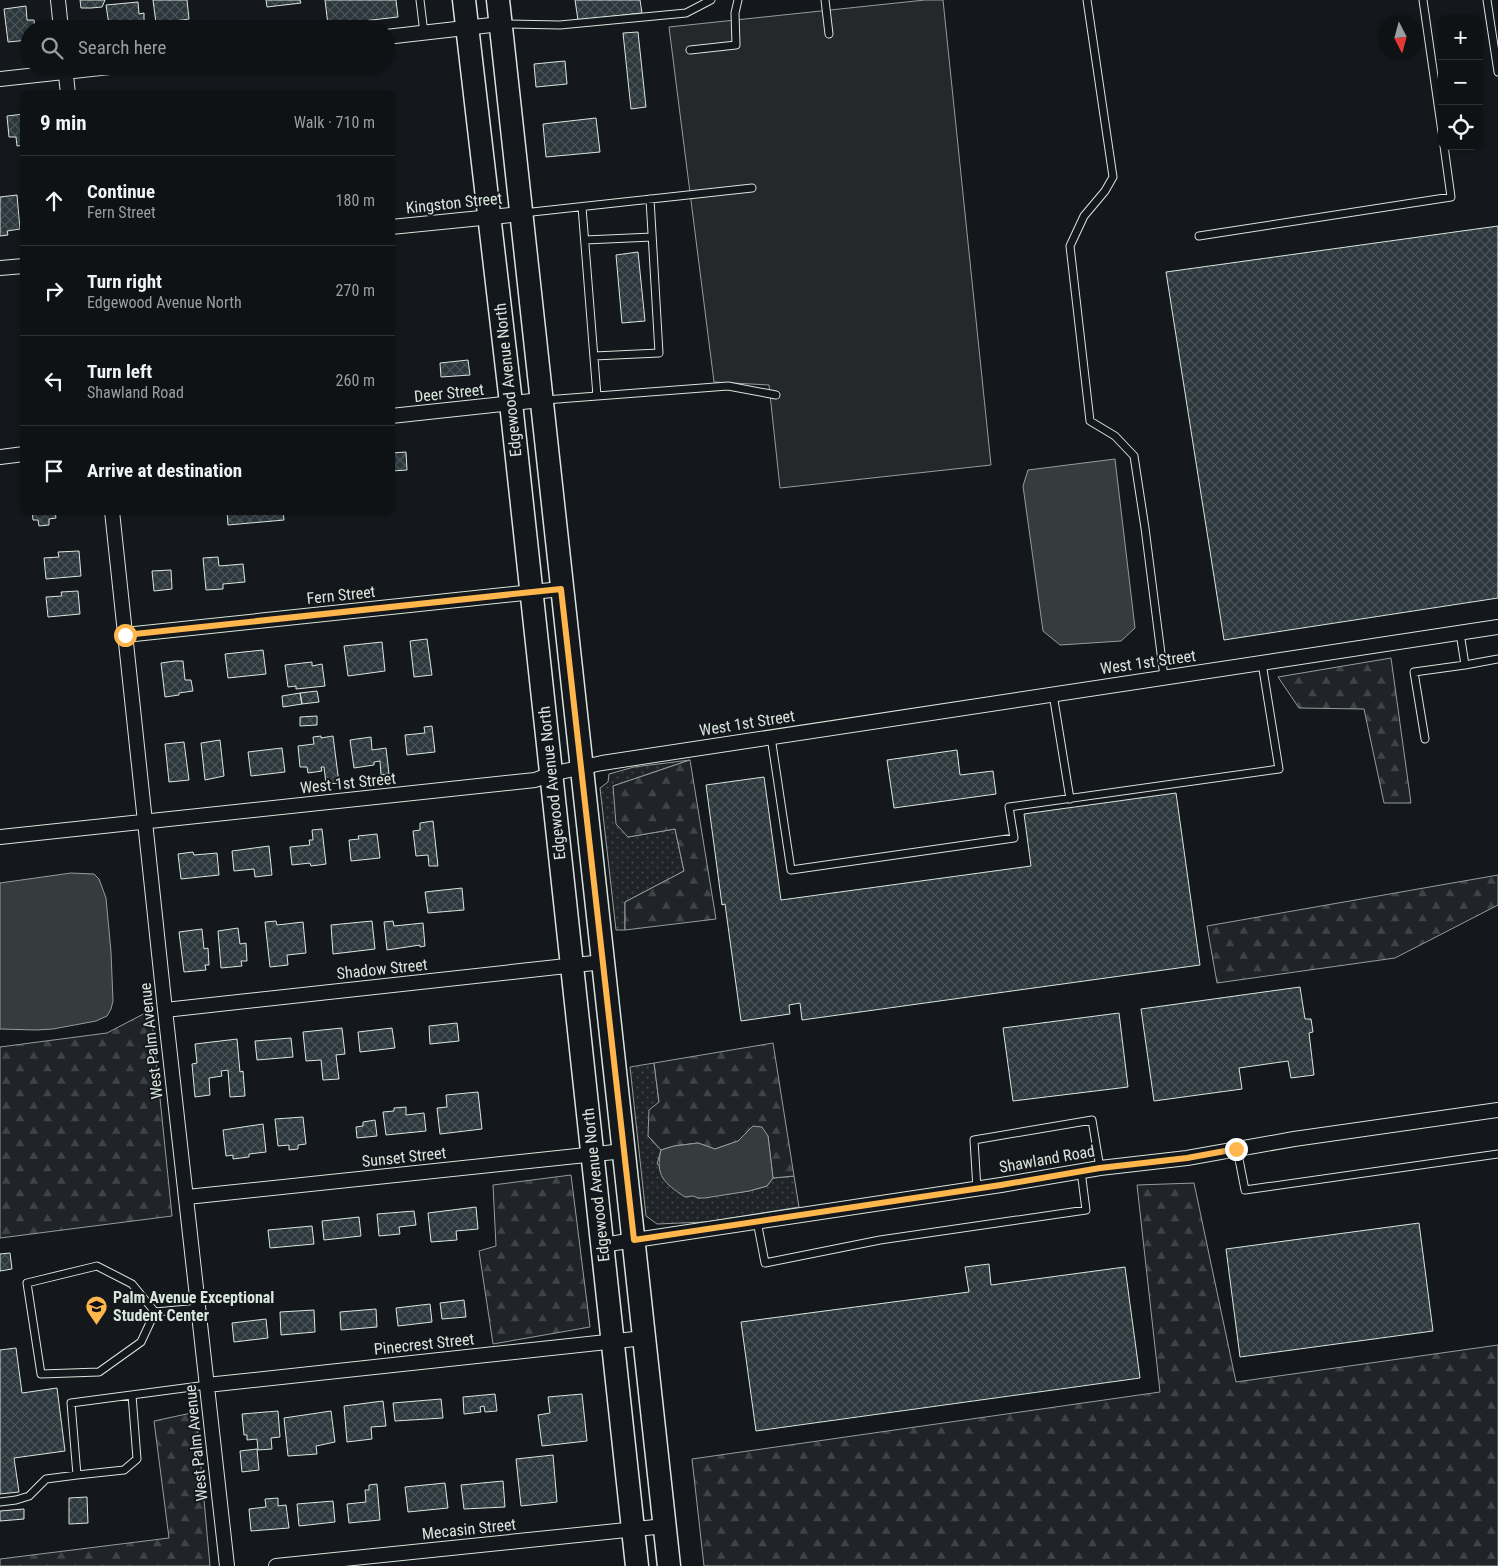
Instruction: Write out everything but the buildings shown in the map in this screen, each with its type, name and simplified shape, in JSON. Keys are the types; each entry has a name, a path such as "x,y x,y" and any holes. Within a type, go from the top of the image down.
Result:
{"main road":[{"name":"Edgewood Avenue North","path":"464,0 532,592 637,1566"},
{"name":"Edgewood Avenue North","path":"498,0 669,1566"}],"street":[{"path":"58,0 60,20"},
{"path":"395,36 500,24"},
{"path":"0,79 26,75"},
{"path":"66,75 68,90"},
{"name":"Kingston Street","path":"395,227 520,214"},
{"path":"0,268 20,266"},
{"name":"Deer Street","path":"395,416 541,400"},
{"path":"0,457 20,454"},
{"name":"West Palm Avenue","path":"112,515 227,1566"},
{"name":"Fern Street","path":"125,635 561,589"},
{"name":"West 1st Street","path":"0,837 146,823 535,780 581,767 1498,627"},
{"name":"Shadow Street","path":"165,1010 603,962"},
{"name":"Shawland Road","path":"602,1245 976,1189 1100,1168 1187,1158 1294,1139 1498,1110"},
{"name":"Sunset Street","path":"187,1198 624,1150"},
{"name":"Pinecrest Street","path":"207,1385 644,1338"},
{"name":"Mecasin Street","path":"276,1566 665,1526"}],"lane":[{"path":"420,0 424,33"},
{"path":"500,24 560,25 686,14 711,0"},
{"path":"690,50 736,45 734,13 738,0"},
{"path":"824,0 829,34"},
{"path":"1087,0 1113,177 1105,191 1084,216 1070,246 1090,421 1115,436 1134,456 1164,678"},
{"path":"1423,0 1438,105"},
{"path":"1487,0 1498,72"},
{"path":"1200,236 1451,197 1445,150"},
{"path":"520,214 752,188"},
{"path":"594,356 659,353 650,199"},
{"path":"582,207 597,396"},
{"path":"585,240 652,238"},
{"path":"541,400 728,386 776,395"},
{"path":"1460,633 1465,665"},
{"path":"1425,739 1414,672 1498,660"},
{"path":"771,737 791,870 1014,838 1009,807 1278,769 1262,663"},
{"path":"1053,694 1070,799"},
{"path":"976,1189 974,1140 1092,1120 1100,1168"},
{"path":"1236,1149 1245,1190 1498,1154"},
{"path":"757,1222 765,1263 880,1240 1086,1210 1081,1171"},
{"path":"97,1266 132,1284 155,1312 141,1342 99,1372 40,1374 27,1283 97,1266"},
{"path":"155,1312 199,1308"},
{"path":"77,1475 71,1403 207,1385"},
{"path":"0,1502 29,1496 46,1479 124,1470 138,1459 132,1395"}],"green space":[{"path":"1391,658 1411,803 1384,803 1364,709 1299,708 1278,677"},
{"path":"690,760 613,786 628,837 675,829 684,871 625,902 625,930 616,930 600,788 608,782 609,774 634,767"},
{"path":"690,760 716,919 625,930 625,902 684,871 675,829 628,837 616,824 613,786"},
{"path":"1498,875 1498,905 1395,958 1217,983 1207,926"},
{"path":"151,1010 172,1216 0,1238 0,1047 107,1033"},
{"path":"773,1043 794,1176 773,1178 768,1136 753,1126 738,1141 715,1149 698,1143 674,1146 661,1150 648,1136 649,1110 659,1102 654,1063"},
{"path":"654,1063 659,1102 648,1136 661,1150 657,1164 698,1198 749,1191 767,1186 773,1178 794,1176 799,1207 706,1222 657,1224 646,1216 630,1067"},
{"path":"571,1175 590,1327 493,1344 479,1251 496,1246 493,1185"},
{"path":"1194,1183 1236,1382 1498,1345 1498,1566 704,1566 692,1459 1160,1392 1137,1185"},
{"path":"196,1412 210,1566 0,1566 0,1559 169,1538 154,1421"}],"shaded area":[{"path":"925,0 943,0 991,465 780,488 769,385 714,382 669,27"},
{"path":"1115,459 1135,628 1121,641 1060,645 1043,631 1023,486 1028,470"},
{"path":"71,873 94,874 99,879 106,898 111,952 113,1001 111,1009 107,1016 96,1021 53,1029 0,1029 0,883"},
{"path":"753,1126 762,1127 768,1136 773,1178 767,1186 705,1198 685,1197 667,1183 660,1173 659,1159 661,1150 674,1146 698,1143 715,1149 738,1141"}],"place":[{"name":"Palm Avenue Exceptional Student Center","path":"97,1325"}],"route":[{"path":"125,635 561,589 634,1240 1001,1185 1100,1168 1187,1158 1236,1149"}]}
